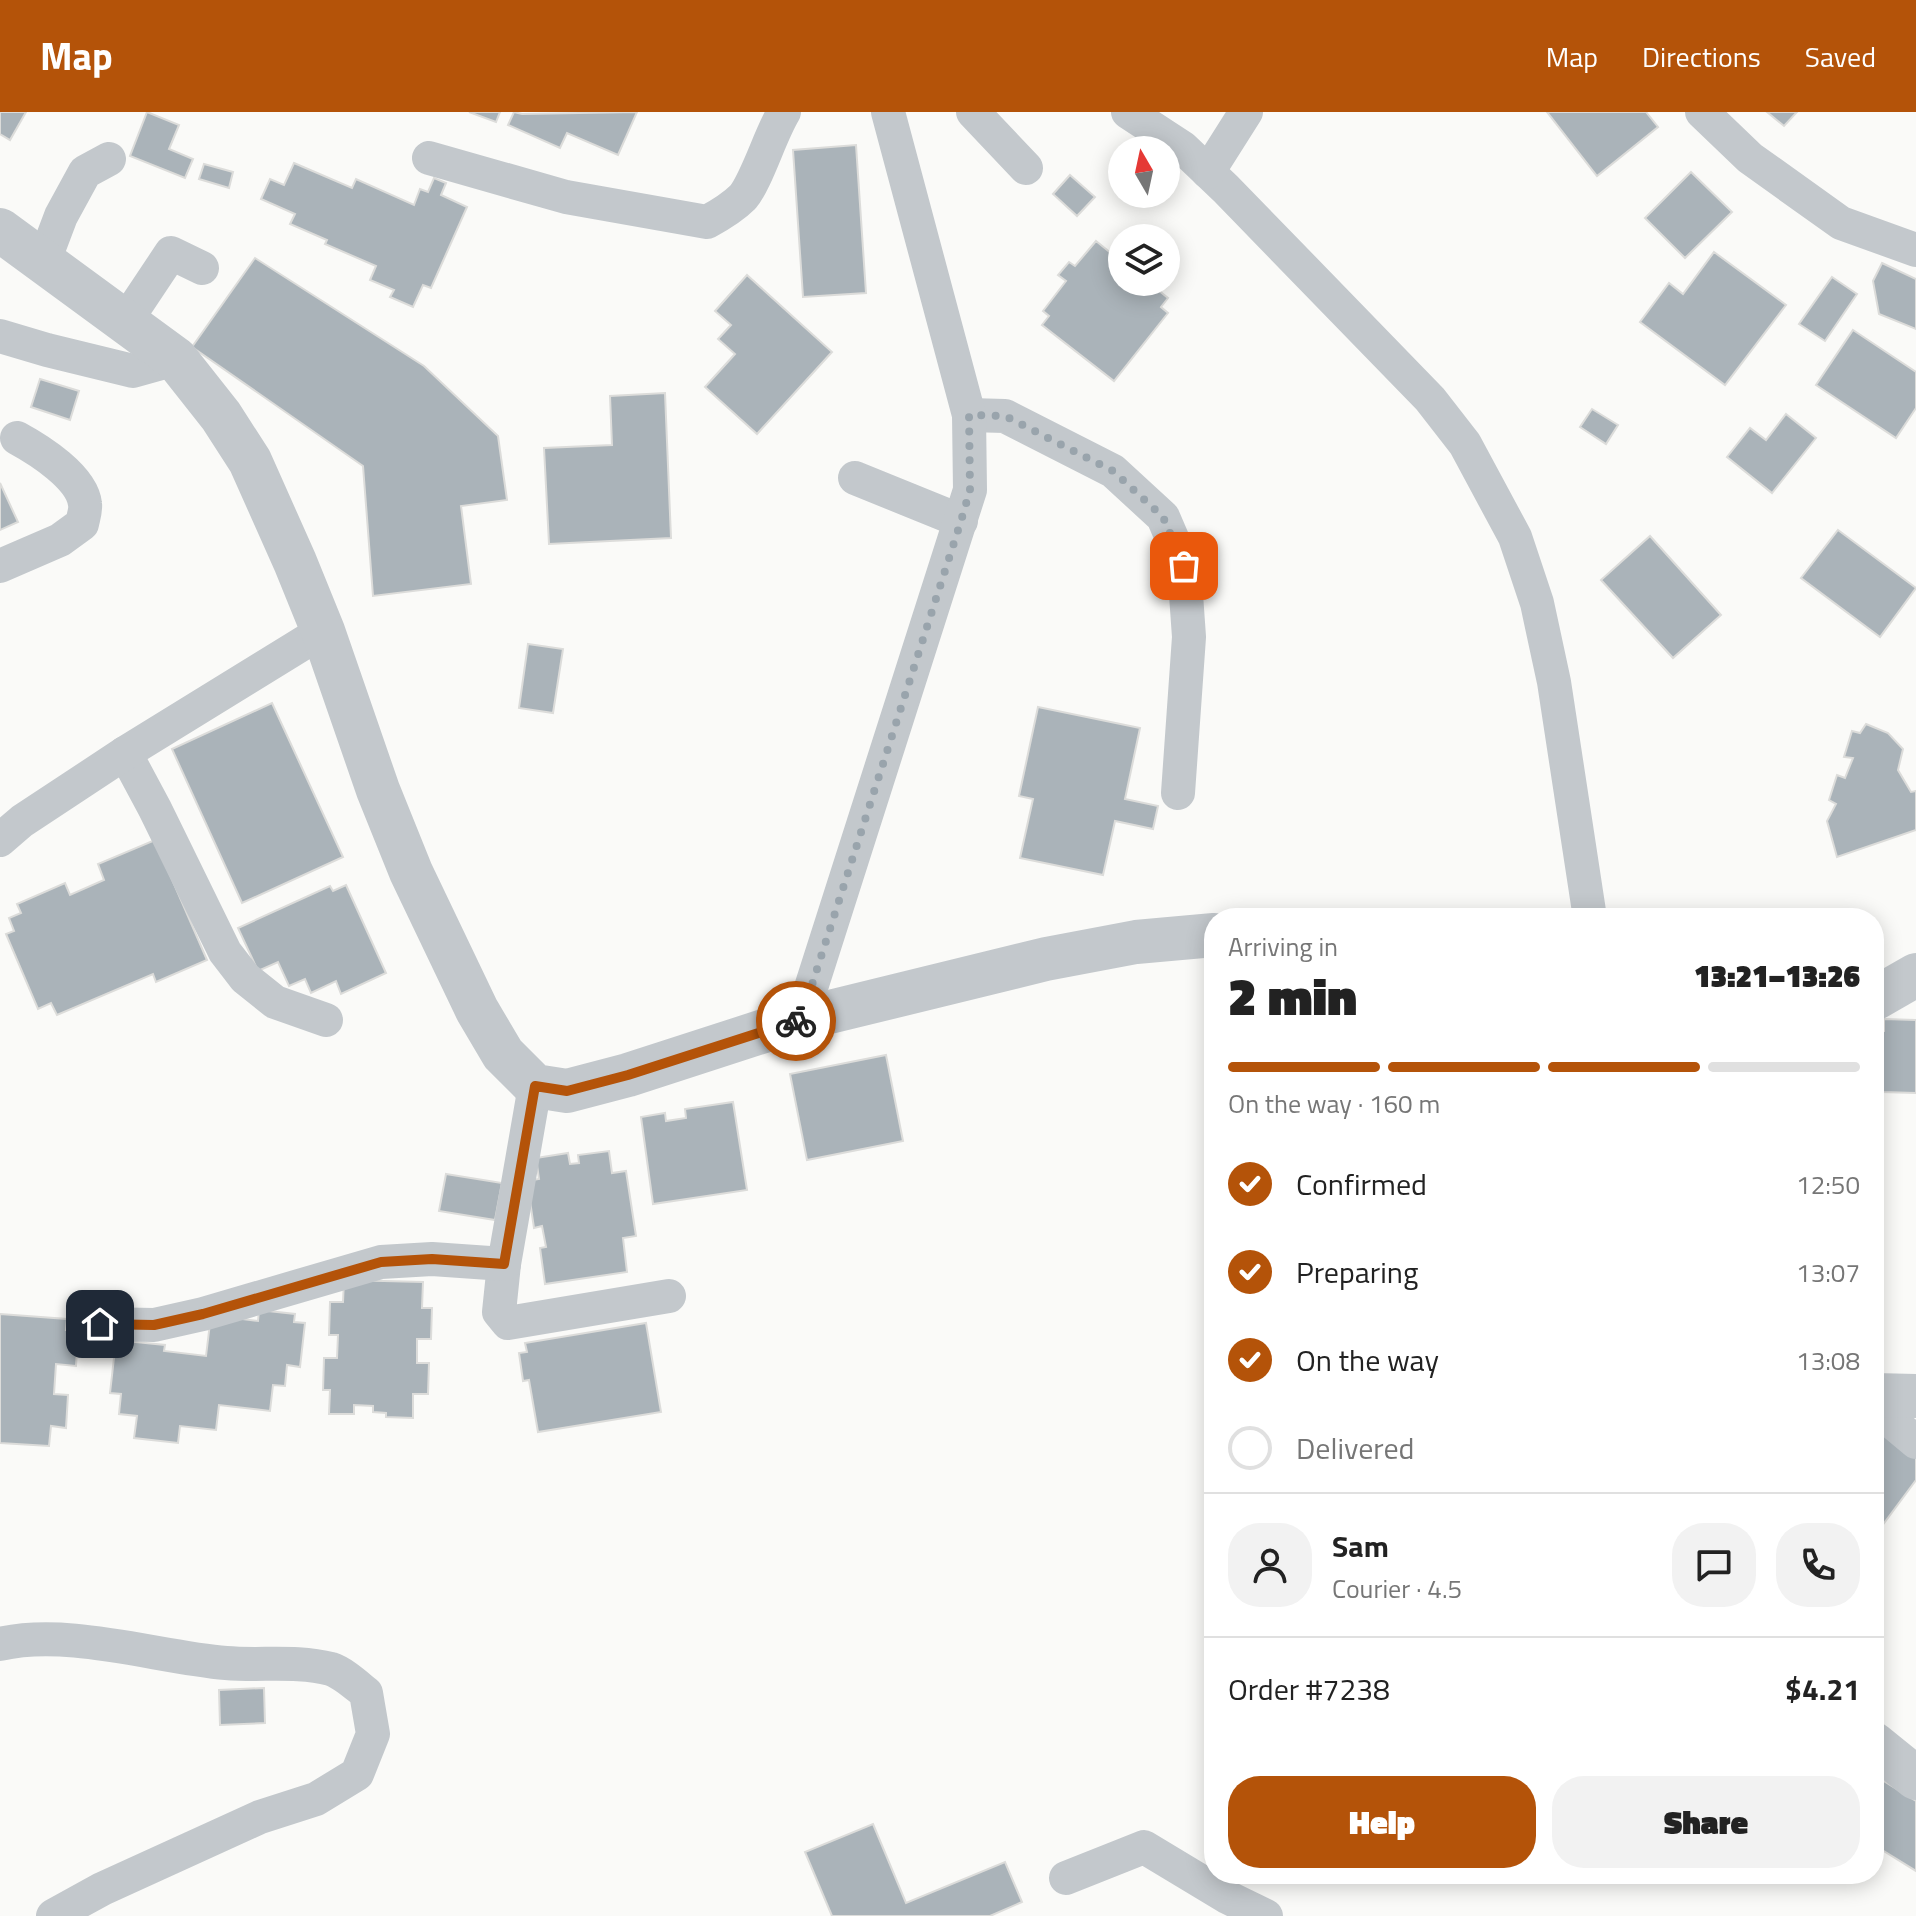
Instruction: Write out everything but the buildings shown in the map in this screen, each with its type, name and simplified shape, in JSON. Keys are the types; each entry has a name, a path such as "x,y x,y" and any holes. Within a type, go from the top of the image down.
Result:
{"street":[{"path":"429,158 566,197 707,222 727,211 745,194 784,112"},
{"path":"801,1019 970,490 969,415 888,112"},
{"path":"973,112 1026,168"},
{"path":"1128,112 1183,148 1208,172 1430,399 1465,444 1515,537 1537,603 1554,682 1588,908"},
{"path":"1208,172 1246,112"},
{"path":"1702,112 1750,158 1841,223 1916,250"},
{"path":"44,261 61,216 85,172 109,159"},
{"path":"0,230 176,359 221,416 250,461 323,631 378,790 411,872 477,1010 503,1054 535,1086 567,1091 628,1075 801,1019 1046,959 1136,942 1204,936"},
{"path":"125,322 171,253 202,268"},
{"path":"0,336 133,371 176,359"},
{"path":"969,415 1005,416 1113,471 1163,517 1184,566 1189,637 1178,793"},
{"path":"0,566 60,540 82,524 85,505 78,485 42,452 17,438"},
{"path":"855,478 961,521"},
{"path":"0,840 22,821 125,753 323,631"},
{"path":"125,753 225,952 245,978 275,1002 326,1020"},
{"path":"535,1086 504,1264 499,1312 508,1323 669,1296"},
{"path":"100,1324 154,1325 191,1317 381,1262 432,1259 504,1264"},
{"path":"1890,1395 1886,1417 1916,1442"},
{"path":"0,1644 21,1639 77,1642 167,1652 226,1663 292,1663 334,1670 366,1693 373,1734 357,1774 316,1799 260,1817 102,1889 53,1916"},
{"path":"1884,1752 1916,1778"},
{"path":"1066,1878 1144,1847 1204,1883"},
{"path":"1205,1884 1266,1916"}],"way so far":[{"path":"796,1021 801,1019 970,490 969,415 1005,416 1113,471 1163,517 1184,566"}],"route":[{"path":"100,1324 154,1325 203,1314 381,1262 432,1259 504,1264 535,1086 567,1091 628,1075 796,1021"}]}
